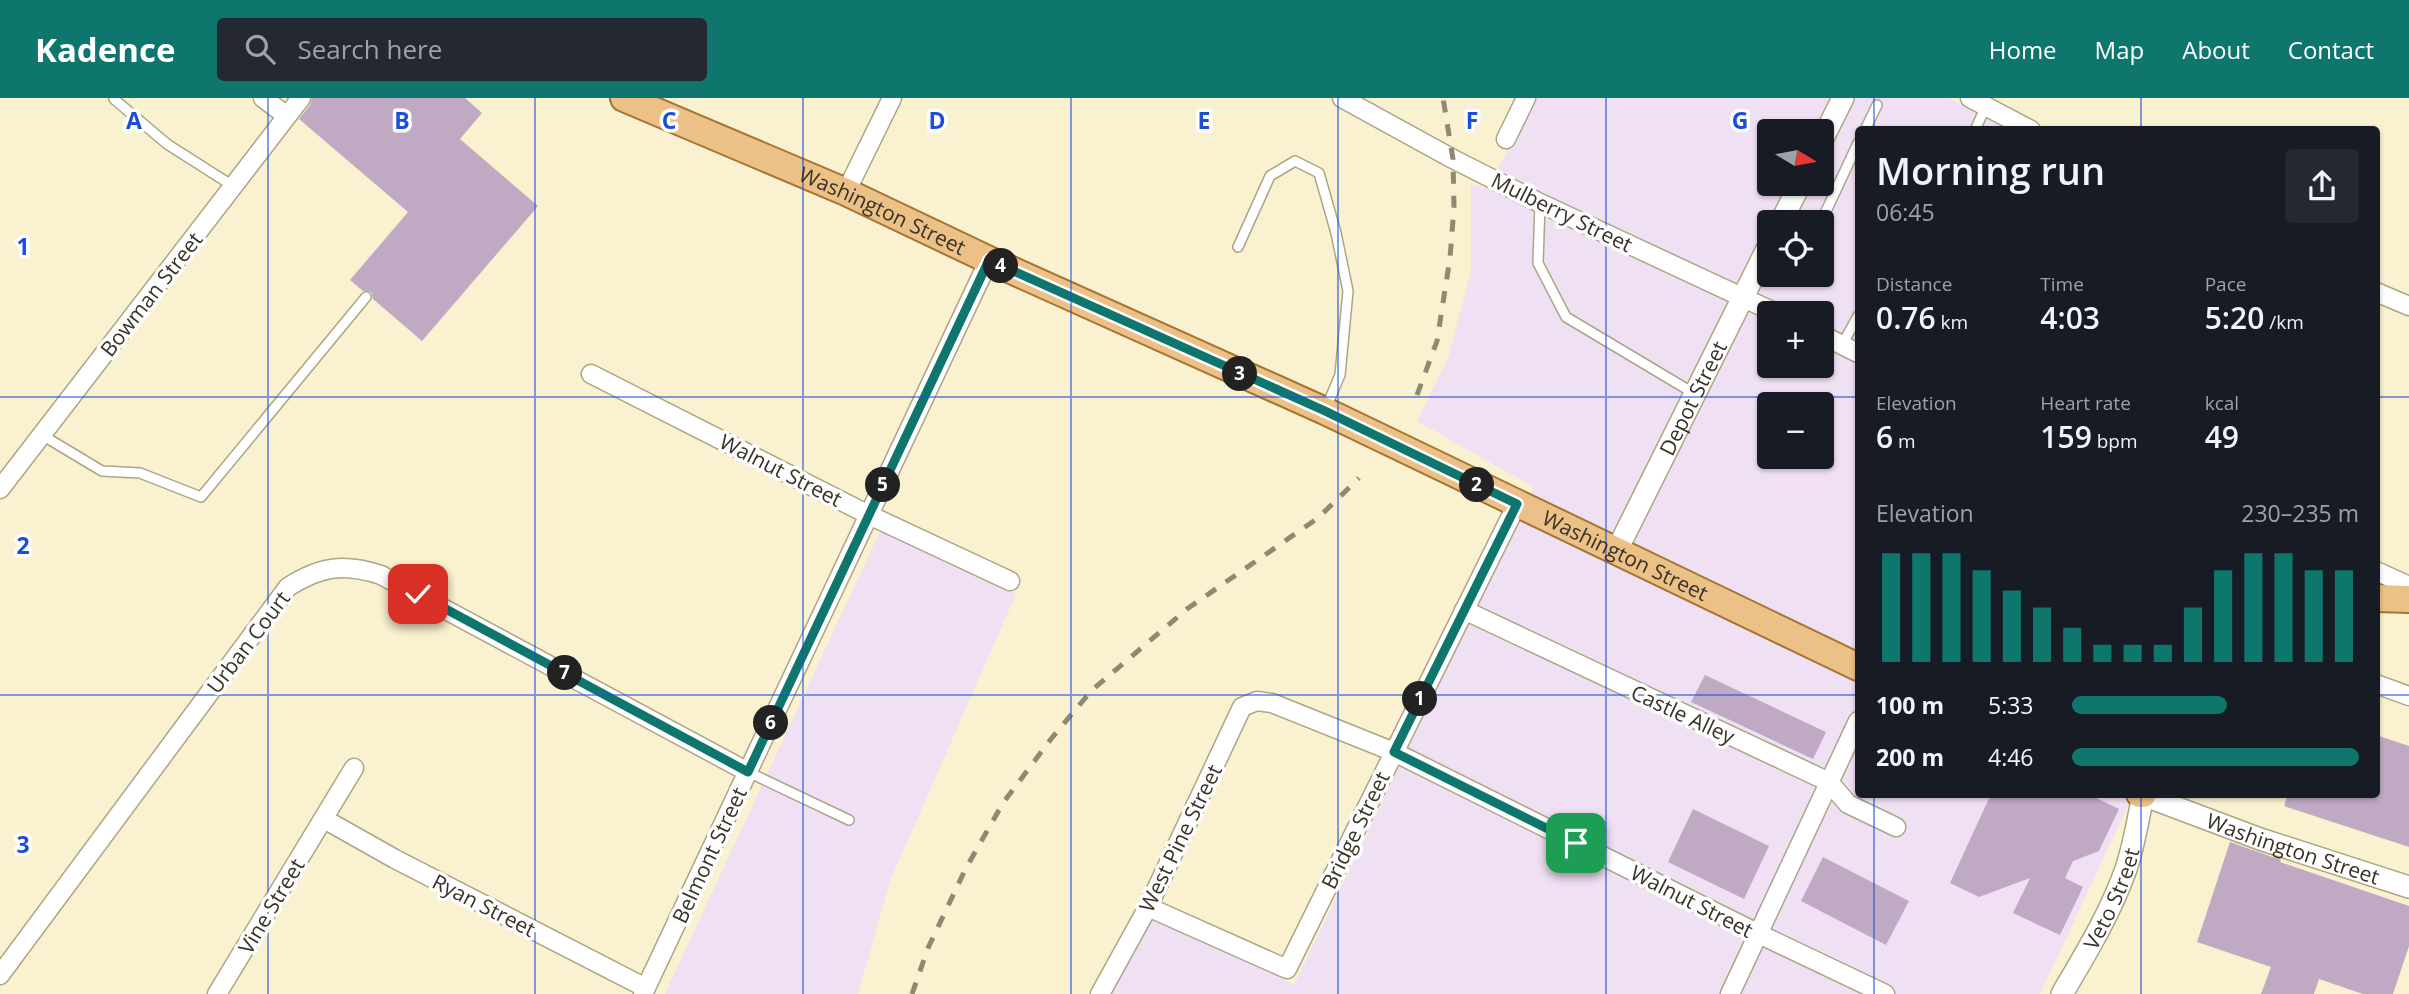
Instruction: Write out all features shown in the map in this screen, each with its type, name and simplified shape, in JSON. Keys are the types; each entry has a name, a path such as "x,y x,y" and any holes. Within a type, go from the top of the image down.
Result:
{"main road":[{"name":"Washington Street","path":"624,98 846,192 989,260 1325,411 1855,666"},
{"path":"2380,598 2409,599"}],"street":[{"path":"262,98 287,116"},
{"name":"Bowman Street","path":"0,489 301,98"},
{"path":"846,192 892,98"},
{"path":"1506,139 1526,98"},
{"path":"1832,119 1843,98"},
{"name":"Mulberry Street","path":"1347,100 1453,159 1540,203 1757,304"},
{"path":"1978,102 2023,126"},
{"name":"Belmont Street","path":"644,991 989,260"},
{"name":"Depot Street","path":"1616,552 1757,269"},
{"path":"2380,294 2409,306"},
{"path":"1834,341 1850,349"},
{"name":"Walnut Street","path":"591,374 869,515 1010,581"},
{"name":"Bridge Street","path":"1148,907 1287,969 1517,504"},
{"name":"Urban Court","path":"0,975 288,587 305,576 328,568 362,569 382,575 748,772"},
{"path":"2380,573 2409,586"},
{"name":"Castle Alley","path":"1464,610 1829,782 1848,804 1896,827"},
{"path":"2380,685 2409,696"},
{"name":"West Pine Street","path":"1100,994 1148,907 1242,707 1257,701 1272,703"},
{"name":"Walnut Street","path":"1272,703 1394,752 1885,994"},
{"path":"1730,994 1855,727"},
{"name":"Vine Street","path":"218,994 354,768"},
{"name":"Veto Street","path":"2062,994 2114,900 2126,867 2141,798"},
{"name":"Washington Street","path":"2150,798 2260,839 2409,887"},
{"name":"Ryan Street","path":"324,819 644,991"}],"lane":[{"path":"114,99 167,144 233,186"},
{"path":"1975,126 1978,102"},
{"path":"1867,126 1877,105"},
{"path":"1827,210 1855,149"},
{"path":"1238,247 1270,177 1295,161 1319,173 1348,291 1340,375 1325,411"},
{"path":"1540,203 1538,263 1566,317 1695,394"},
{"path":"42,435 102,471 140,473 201,497 366,297"},
{"path":"1850,349 1855,328"},
{"path":"748,772 849,820"}],"shaded area":[{"path":"1534,98 1949,98 2006,126 1855,126 1855,798 2132,798 2040,994 1108,994 1151,915 1294,985 1534,487 1417,421 1449,356 1471,270 1471,184 1488,189"},
{"path":"881,529 1016,594 890,881 858,994 665,994"}],"building":[{"path":"312,98 465,98 482,113 460,139 538,206 422,341 373,299 371,292 363,291 350,280 408,212 299,119"},
{"path":"1705,675 1826,732 1813,759 1691,702"},
{"path":"2380,736 2409,746 2409,847 2284,806 2287,798 2380,798"},
{"path":"1989,798 2096,798 2119,809 2099,851 2073,861 2065,878 2083,887 2060,935 2013,913 2030,878 1979,897 1950,883"},
{"path":"1693,809 1769,846 1744,899 1668,862"},
{"path":"2230,842 2409,906 2409,946 2393,994 2363,994 2319,979 2314,994 2261,994 2271,967 2197,942"},
{"path":"1823,857 1909,901 1886,945 1801,901"}],"railway":[{"path":"1417,395 1437,341 1450,258 1454,207 1453,159 1443,98"},
{"path":"912,994 928,948 966,868 1003,803 1091,691 1187,609 1318,518 1359,478"}],"route":[{"path":"418,594 748,772 989,260 1325,411 1517,504 1394,752 1576,843"}]}
